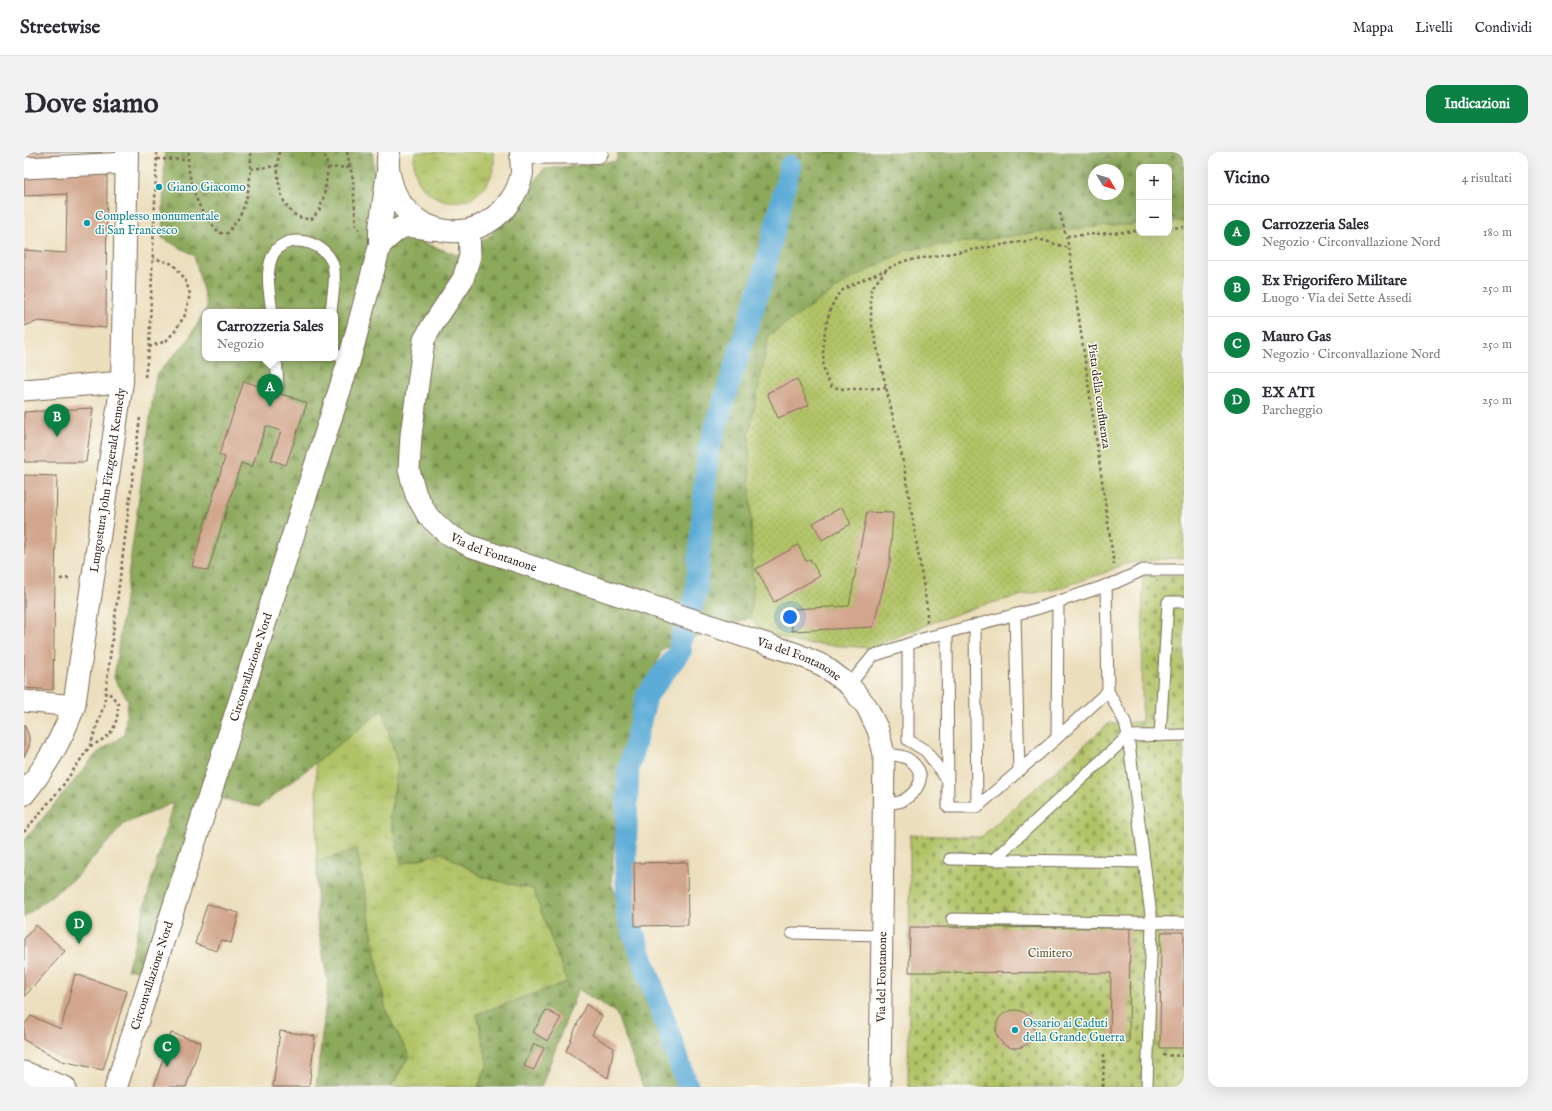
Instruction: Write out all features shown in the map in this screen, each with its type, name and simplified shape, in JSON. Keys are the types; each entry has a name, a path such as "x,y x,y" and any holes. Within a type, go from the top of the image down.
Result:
{"main road":[{"path":"380,245 397,229 411,225 454,232 469,230 488,223 504,210 516,193 522,173 521,152 597,152"},
{"name":"Lungostura John Fitzgerald Kennedy","path":"24,794 44,767 59,743 74,706 122,382 127,157"},
{"path":"389,162 394,192 404,209 420,222 439,230"},
{"name":"Circonvallazione Nord","path":"116,1087 342,358 380,245 380,228 389,162"}],"street":[{"path":"24,168 127,157"},
{"name":"Via del Fontanone","path":"469,230 470,256 463,279 424,340 411,435 409,470 416,494 428,516 446,533 470,546 797,654 824,666 848,685 867,707 878,730 884,754 880,1087"},
{"path":"24,390 122,382"},
{"path":"24,701 74,706"},
{"path":"24,1072 65,1087"}],"lane":[{"path":"272,309 268,274 272,257 279,247 291,240 316,245 325,252 331,260 334,273 331,309"},
{"path":"276,361 278,386"},
{"name":"Via del Fontanone","path":"848,685 873,656 926,638 975,626 1058,602 1117,582 1144,570 1184,570"},
{"path":"1106,585 1108,691 1125,722 1128,736 1152,923 1147,1087"},
{"path":"1057,738 1058,602"},
{"path":"1160,736 1168,602 1184,602"},
{"path":"1015,615 1018,771"},
{"path":"975,626 977,806"},
{"path":"947,633 948,807 977,806 1057,738 1108,691"},
{"path":"908,645 908,740 926,751 948,781"},
{"path":"992,860 1128,736 1184,735"},
{"path":"884,754 898,756 911,761 919,772 920,784 916,790 901,801 884,804"},
{"path":"950,859 1144,862"},
{"path":"952,919 1184,923"},
{"path":"792,933 882,935"}],"path":[{"path":"188,152 186,160 203,212 219,233 228,233 240,216 246,196 251,169 250,152"},
{"path":"279,152 277,166 280,188 288,207 296,216 305,220 312,219 320,210 324,196 328,168 324,152"},
{"path":"347,152 353,179 356,227 360,230"},
{"path":"157,159 186,160"},
{"path":"251,169 277,166"},
{"path":"328,168 350,167"},
{"name":"Pista della confluenza","path":"1060,213 1068,248 1117,582"},
{"path":"1172,228 1184,227"},
{"path":"1066,236 1136,230"},
{"path":"886,388 844,390 832,387 826,377 824,363 824,332 833,302 842,290 904,261 1038,239 1068,248"},
{"path":"149,347 166,341 176,331 185,315 190,294 185,278 173,264 153,258"},
{"path":"887,269 871,289 871,321 904,466 928,607 926,638"},
{"path":"60,579 66,579"},
{"path":"90,746 102,741 113,730 118,716 118,703 106,691"},
{"path":"1103,1087 1104,1054"},
{"path":"1148,1055 1184,1056"}],"green space":[{"path":"165,152 372,152 379,201 413,239 457,255 491,235 544,169 616,161 618,152 1184,152 1184,221 1172,222 1172,164 1136,164 1136,224 1056,230 907,250 851,279 769,335 749,435 753,593 750,618 662,649 622,754 611,882 682,1087 643,1087 616,1013 578,989 541,1087 478,1087 488,1064 477,1014 567,982 533,889 485,878 442,853 401,864 390,817 398,766 383,710 259,807 204,795 152,970 127,970 173,803 124,824 77,876 24,918 24,841 97,753 124,735 128,700 114,678 156,375 188,340 202,316 202,361 338,361 338,309 206,309 207,307 194,255 162,238"},
{"path":"415,152 493,152 493,170 482,190 469,199 456,202 442,200 429,193 420,183 415,169"},
{"path":"1184,221 1184,557 1120,565 1107,572 1057,589 1023,595 976,607 926,625 871,648 800,643 763,632 750,618 753,593 749,435 769,335 851,279 907,250 1056,230 1136,224 1136,236 1172,236 1172,222"},
{"name":"Cimitero","path":"1143,576 1184,577 1184,1087 908,1087 910,835 981,837 1109,723 1142,722"},
{"path":"383,709 398,766 390,817 442,853 485,878 533,889 568,982 477,1014 488,1064 478,1087 391,1087 409,1056 386,1011 357,850 317,862 316,762"},
{"path":"357,849 386,1011 409,1056 391,1087 316,1087 328,984 317,920 317,862"}],"building":[{"path":"24,152 102,152 102,156 24,159"},
{"name":"Complesso monumentale di San Francesco","path":"107,169 106,328 39,321 24,326 24,250 66,253 67,194 24,196 24,172"},
{"path":"797,379 809,405 778,418 767,393"},
{"path":"244,381 307,403 286,465 271,460 281,431 266,426 252,467 241,463 208,571 192,566 225,457 219,455"},
{"path":"93,408 86,462 24,462 24,412"},
{"path":"24,475 57,476 53,690 24,688"},
{"path":"842,507 851,524 822,540 813,523"},
{"path":"867,512 893,513 890,561 873,627 792,631 791,609 849,606"},
{"path":"798,545 806,561 810,559 820,576 774,602 756,569"},
{"path":"24,724 29,736 29,747 24,757"},
{"path":"687,862 688,925 635,926 634,863"},
{"path":"207,904 239,913 231,943 221,940 217,951 195,944"},
{"path":"36,925 65,951 24,997 24,939"},
{"path":"910,927 1130,928 1129,1042 1110,1042 1111,973 909,972"},
{"path":"1161,932 1184,932 1184,1048 1160,1048"},
{"path":"75,974 127,991 103,1070 62,1061 24,1040 24,1025 31,1016 61,1029"},
{"path":"586,1004 602,1016 592,1035 614,1048 608,1078 566,1051"},
{"path":"546,1010 561,1018 547,1041 533,1032"},
{"name":"Ossario ai Caduti della Grande Guerra","path":"1011,1010 1019,1010 1029,1015 1033,1022 1033,1036 1029,1043 1019,1048 1011,1048 1001,1043 999,1040 996,1033 996,1025 1001,1015 1004,1013"},
{"path":"280,1031 315,1036 309,1087 273,1087"},
{"path":"171,1033 201,1042 186,1087 154,1087"},
{"path":"534,1044 544,1048 534,1070 524,1066"}],"waterway":[{"path":"688,1087 627,914 626,849 628,771 647,695 681,650 680,643 696,593 708,451 762,281 790,166"}],"place":[{"name":"Giano Giacomo","path":"159,187"},
{"name":"Complesso monumentale di San Francesco","path":"87,223"},
{"name":"Carrozzeria Sales","path":"270,407"},
{"name":"Ex Frigorifero Militare","path":"57,437"},
{"name":"EX ATI","path":"79,944"},
{"name":"Ossario ai Caduti della Grande Guerra","path":"1015,1030"},
{"name":"Mauro Gas","path":"167,1067"}]}
